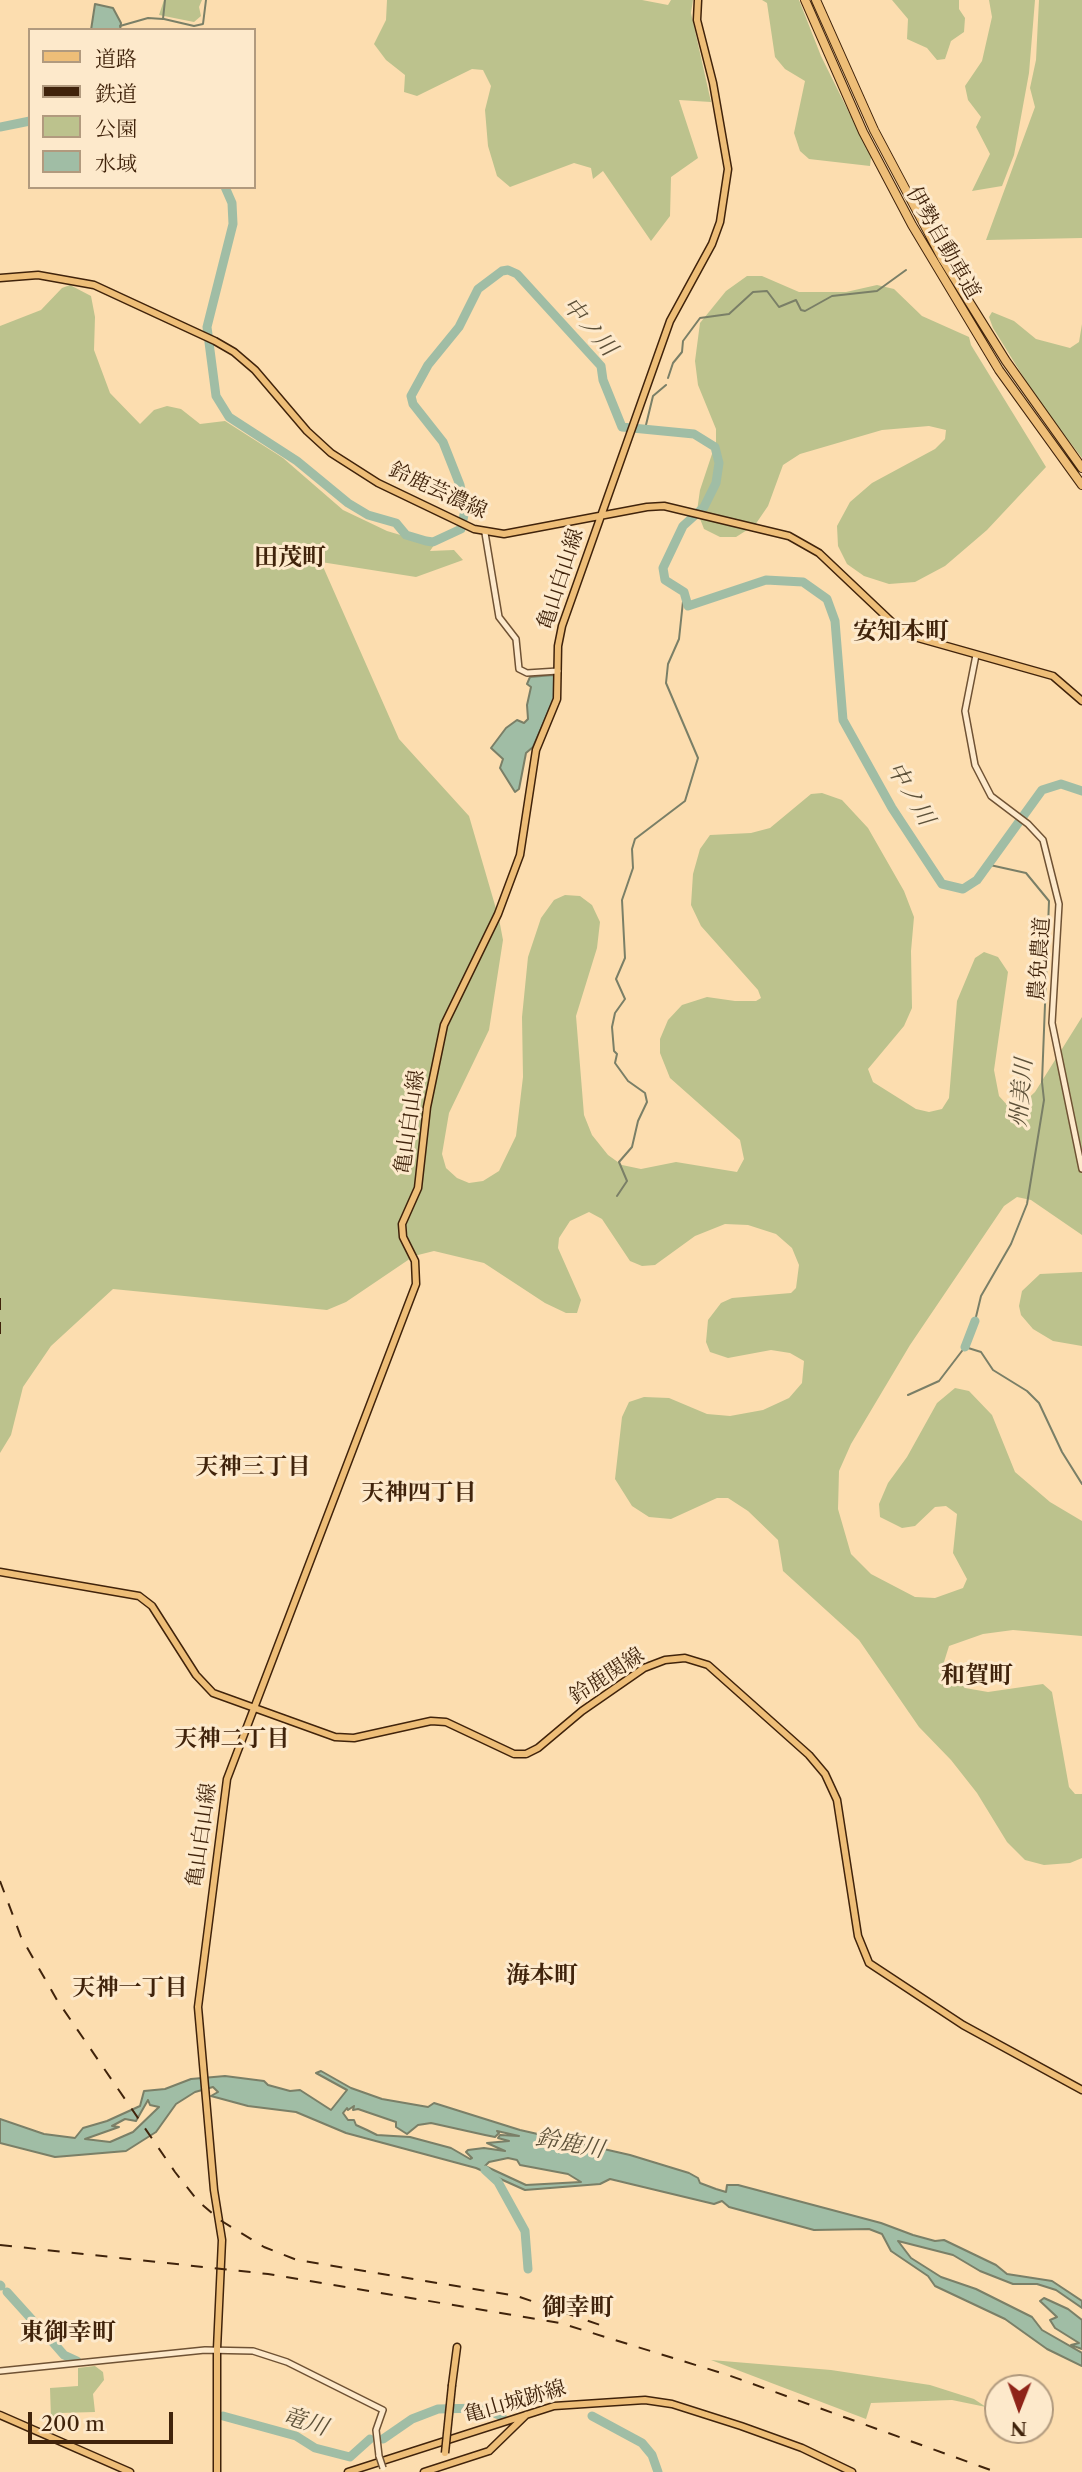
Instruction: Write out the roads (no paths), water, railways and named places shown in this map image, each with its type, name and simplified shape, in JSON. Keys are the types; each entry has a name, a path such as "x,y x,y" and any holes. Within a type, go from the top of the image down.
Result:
{"highway":[{"name":"伊勢自動車道","path":"805,0 863,132 912,225 993,360 1082,485"},
{"name":"伊勢自動車道","path":"816,0 874,130 936,248 1006,361 1082,468"}],"main road":[{"name":"亀山白山線","path":"217,2472 217,2349 222,2240 210,2153 198,2007 227,1779 416,1284 415,1261 403,1237 402,1224 418,1188 427,1107 444,1025 498,914 520,855 540,736 557,699 559,636 670,321 716,233 728,185 717,104 696,20 698,0"},
{"name":"鈴鹿芸濃線","path":"0,278 57,277 94,285 215,341 234,352 255,370 307,431 331,453 377,483 485,533 504,534 647,507 685,509 804,542 911,636 1053,677 1082,701"},
{"name":"鈴鹿関線","path":"0,1572 139,1596 152,1606 204,1685 218,1695 335,1737 354,1738 431,1721 446,1722 514,1754 526,1754 538,1748 582,1711 644,1668 665,1660 685,1658 708,1665 809,1755 825,1774 837,1800 859,1936 869,1963 963,2025 1082,2090"},
{"path":"444,2465 457,2347"},
{"name":"亀山城跡線","path":"348,2472 572,2402 645,2400 672,2404 802,2448 852,2472"},
{"path":"0,2415 130,2472"},
{"path":"424,2472 489,2451 526,2415"}],"street":[{"path":"485,533 499,617 516,639 519,669 527,673 558,671"},
{"name":"農免農道","path":"976,655 965,711 975,765 985,788 1043,840 1059,904 1052,1023 1082,1169"},
{"path":"0,2371 217,2349 253,2351 278,2358 383,2410 376,2430 379,2456 384,2470"}],"water":[{"path":"95,4 113,8 121,23 120,28 91,28"},
{"path":"556,676 554,699 533,747 526,753 519,789 515,792 500,768 503,759 491,748 506,728 517,720 524,723 528,719 527,705 531,687 527,684 530,677"},
{"name":"鈴鹿川","path":"321,2071 351,2088 382,2099 428,2107 434,2103 520,2130 630,2155 689,2173 698,2178 700,2183 726,2192 727,2185 738,2185 881,2223 935,2241 944,2240 996,2265 1007,2274 1052,2281 1082,2301 1082,2308 1056,2290 1037,2284 1013,2284 980,2271 953,2255 898,2241 911,2258 941,2277 976,2289 1032,2317 1042,2330 1082,2353 1082,2366 1047,2349 1005,2319 935,2286 928,2276 891,2251 882,2234 869,2229 814,2230 729,2207 722,2201 714,2204 610,2179 600,2184 525,2190 476,2168 346,2133 296,2112 248,2106 211,2096 218,2092 213,2087 195,2092 176,2104 156,2132 126,2151 55,2157 0,2143 0,2119 44,2134 75,2138 83,2128 107,2121 140,2106 144,2091 165,2089 191,2079 225,2076 264,2081 268,2085 290,2091 300,2090 331,2110 347,2090 316,2073","holes":["148,2100 150,2105 159,2107 133,2132 110,2142 85,2139 119,2127 112,2126 125,2119 136,2121","354,2106 353,2110 358,2109 396,2122 396,2127 407,2134 418,2125 431,2123 495,2137 499,2133 497,2131 519,2136 500,2135 498,2138 509,2141 487,2143 505,2151 484,2148 468,2150 466,2152 472,2158 470,2159 451,2148 410,2137 377,2135 356,2125 354,2120 348,2120 343,2113 347,2108 348,2110","508,2158 517,2160 520,2165 568,2174 581,2182 526,2185 485,2166 489,2162"]},
{"path":"1044,2298 1068,2309 1082,2320 1082,2349 1071,2345 1079,2343 1055,2328 1050,2320 1057,2317 1040,2301"}],"waterway":[{"path":"120,26 148,18 163,19 165,0"},
{"path":"164,19 194,26 203,24 206,0"},
{"name":"中ノ川","path":"0,127 28,121"},
{"name":"中ノ川","path":"226,189 232,203 233,224 207,327 216,396 229,417 297,461 348,503 368,515 396,523 406,535 426,541 433,542 461,529 465,510 460,485 443,442 413,404 411,396 428,365 459,327 478,289 502,271 508,270 517,274 601,366 603,380 622,427 694,434 715,447 719,463 716,483 704,507 683,526 663,568 665,580 684,592 688,606 766,580 803,582 827,599 835,621 843,720 892,808 942,884 963,889 977,880 1042,790 1061,784 1082,791"},
{"path":"668,378 673,363 682,352 683,341 700,318 729,314 753,292 767,291 779,307 796,300 801,310 805,311 832,296 877,291 906,270"},
{"path":"645,429 653,396 666,385"},
{"path":"617,1196 627,1181 619,1162 632,1147 638,1121 647,1102 645,1093 628,1081 615,1063 617,1054 614,1051 612,1027 615,1013 625,999 616,979 625,958 622,900 633,868 632,849 635,839 685,801 698,758 666,683 668,664 679,639 684,592"},
{"name":"州美川","path":"975,1321 981,1296 1011,1244 1027,1204 1044,1100 1042,1082 1049,901 1026,873 990,865"},
{"name":"州美川","path":"965,1347 975,1321"},
{"path":"908,1395 939,1381 965,1347 981,1352 993,1370 1027,1391 1039,1403 1062,1452 1082,1484"},
{"name":"竜川","path":"485,2170 498,2182 525,2231 528,2269"},
{"name":"竜川","path":"7,2292 35,2323"},
{"name":"竜川","path":"43,2331 64,2355 77,2361"},
{"name":"竜川","path":"383,2439 412,2419 438,2409 480,2408 502,2416"},
{"name":"竜川","path":"223,2416 296,2436 315,2448 350,2457 370,2439"},
{"name":"竜川","path":"592,2416 642,2443 652,2455 658,2472"}],"railway":[{"path":"0,1298 0,1334"},
{"path":"0,1881 21,1937 57,2000 175,2172 198,2201 220,2220 264,2247 297,2260 517,2296 603,2326"},
{"path":"0,2245 268,2274 560,2323 728,2375 996,2472"}],"district":[{"name":"田茂町","path":"290,558"},
{"name":"安知本町","path":"901,632"},
{"name":"天神三丁目","path":"253,1467"},
{"name":"天神四丁目","path":"419,1493"},
{"name":"和賀町","path":"977,1676"},
{"name":"天神二丁目","path":"232,1739"},
{"name":"海本町","path":"542,1976"},
{"name":"天神一丁目","path":"130,1988"},
{"name":"御幸町","path":"578,2308"},
{"name":"東御幸町","path":"68,2333"}]}
